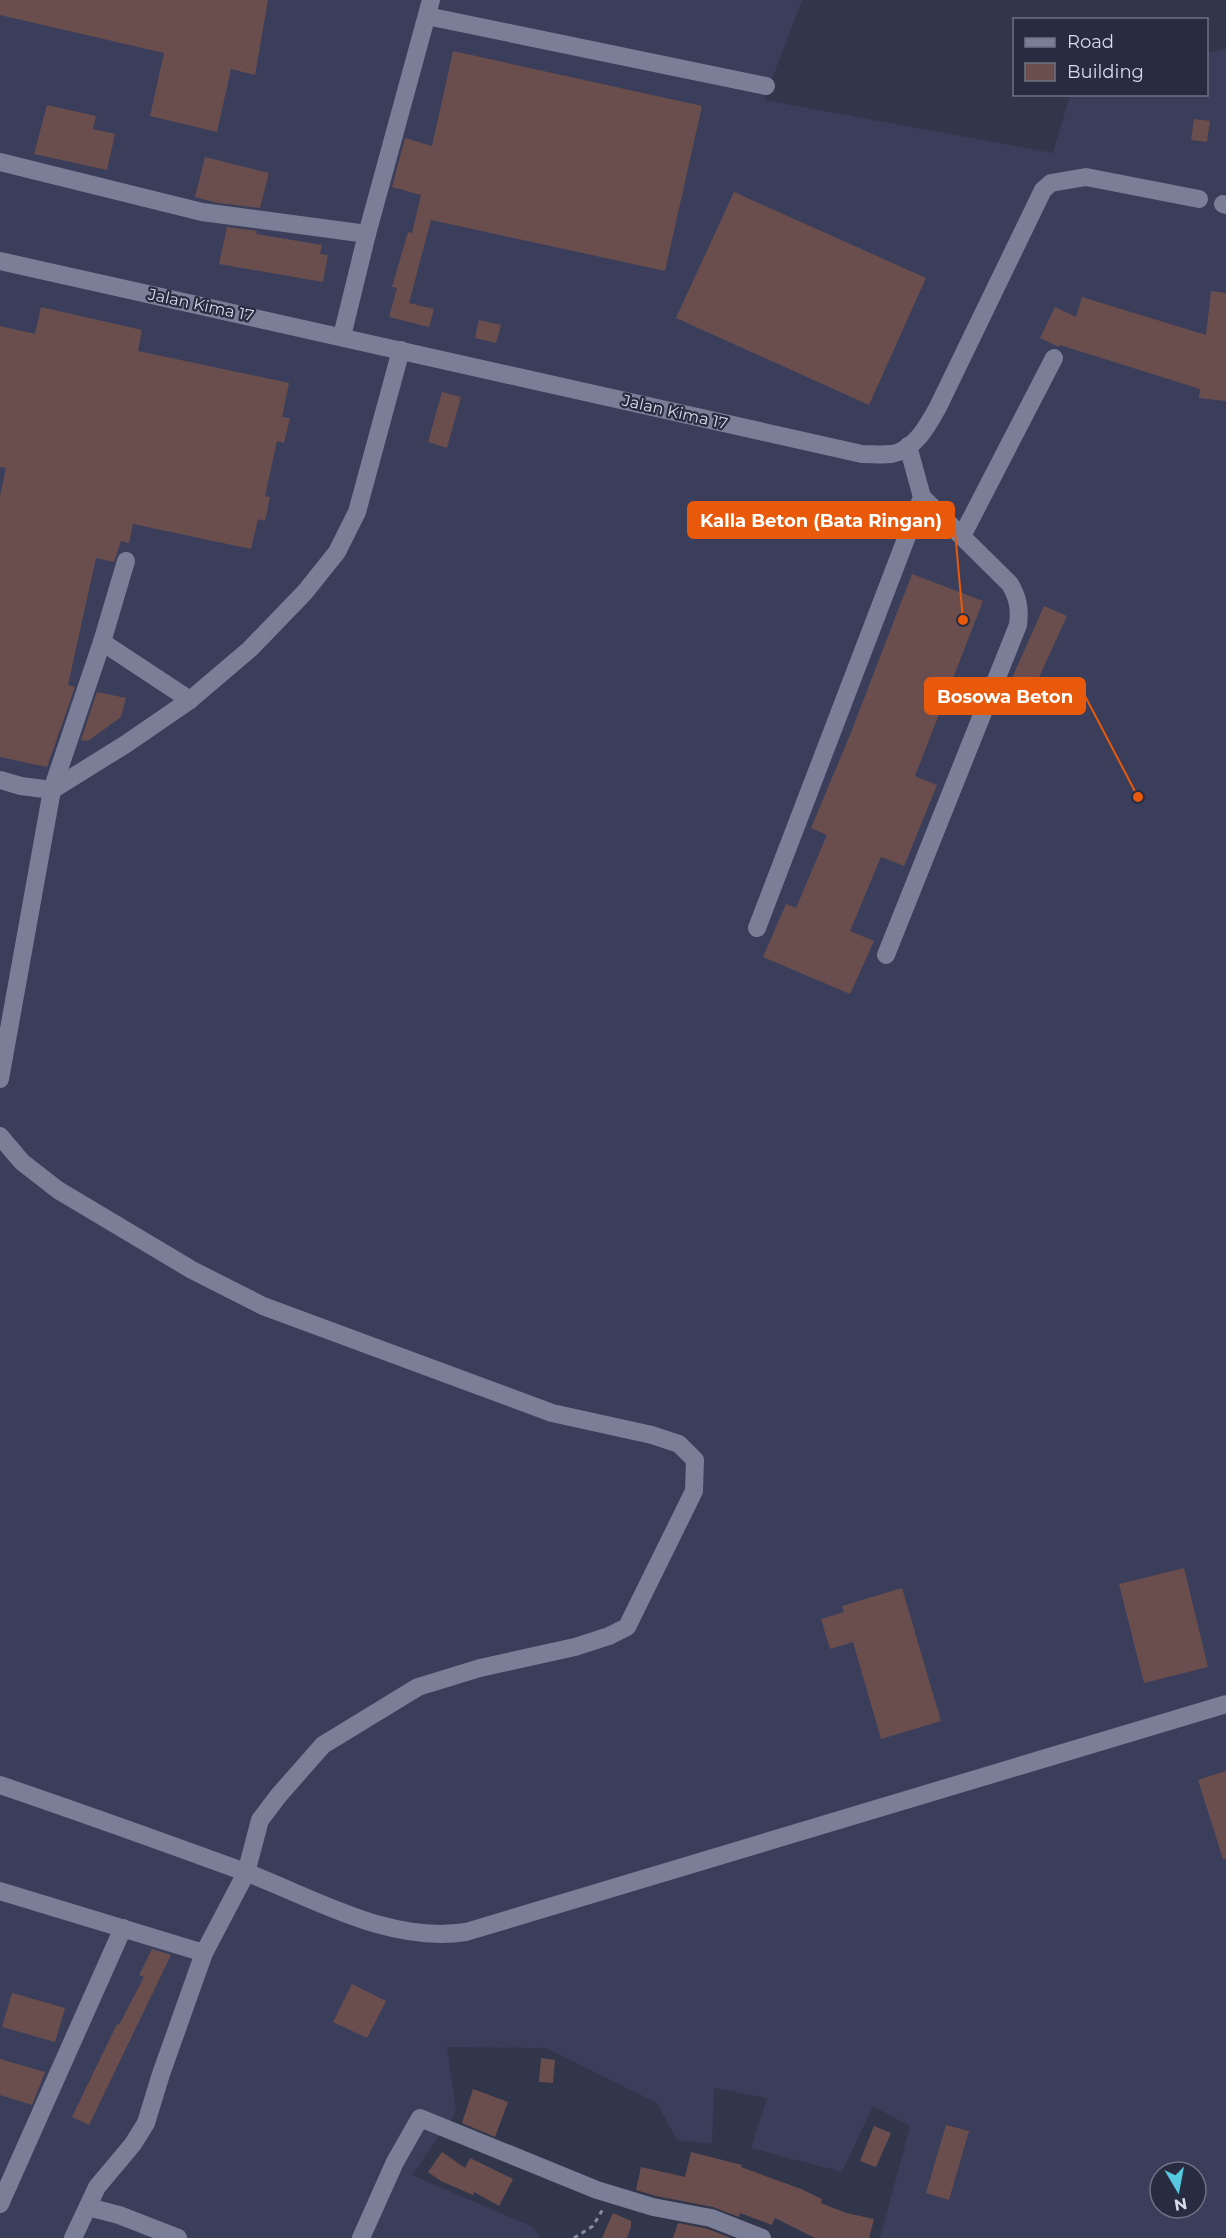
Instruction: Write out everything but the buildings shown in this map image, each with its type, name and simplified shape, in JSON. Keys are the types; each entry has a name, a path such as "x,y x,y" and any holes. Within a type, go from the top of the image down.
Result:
{"street":[{"path":"342,336 367,234 429,8 766,86"},
{"path":"0,162 202,212 367,234"},
{"path":"886,955 1018,625 1020,609 1010,584 922,497 908,446 922,434 938,407 1043,190 1051,183 1086,177 1199,199"},
{"name":"Jalan Kima 17","path":"0,261 862,454 894,454 908,446"},
{"path":"0,780 21,786 52,790 126,744 190,700 250,649 305,592 337,552 357,512 401,350"},
{"path":"962,536 1054,358"},
{"path":"758,928 922,497"},
{"path":"0,1079 52,790 102,642 126,561"},
{"path":"102,642 190,700"},
{"path":"0,1136 22,1162 58,1190 192,1270 263,1306 552,1413 652,1435 679,1444 695,1460 694,1491 627,1627 609,1636 575,1647 480,1668 418,1687 323,1745 279,1795 260,1820 246,1873 204,1953 146,2123 133,2144 97,2187 73,2238"},
{"path":"0,1785 246,1873 367,1921 427,1935 447,1935 466,1932 1226,1704"},
{"path":"0,1891 204,1953"},
{"path":"0,2204 123,1928"},
{"path":"361,2238 395,2162 420,2118 609,2193 653,2207 711,2218 762,2238"},
{"path":"88,2207 119,2215 178,2238"}],"path":[{"path":"574,2238 585,2232 599,2219 609,2193"}],"shaded area":[{"path":"0,0 802,0 764,100 1053,153 1070,96 1208,96 1208,53 1226,49 1226,2238 880,2238 910,2126 873,2106 842,2172 751,2148 767,2098 714,2088 712,2144 677,2140 657,2103 546,2048 447,2047 456,2112 412,2175 533,2227 541,2238 0,2238"}],"place":[{"name":"Kalla Beton (Bata Ringan)","path":"963,620"},
{"name":"Bosowa Beton","path":"1138,797"}]}
